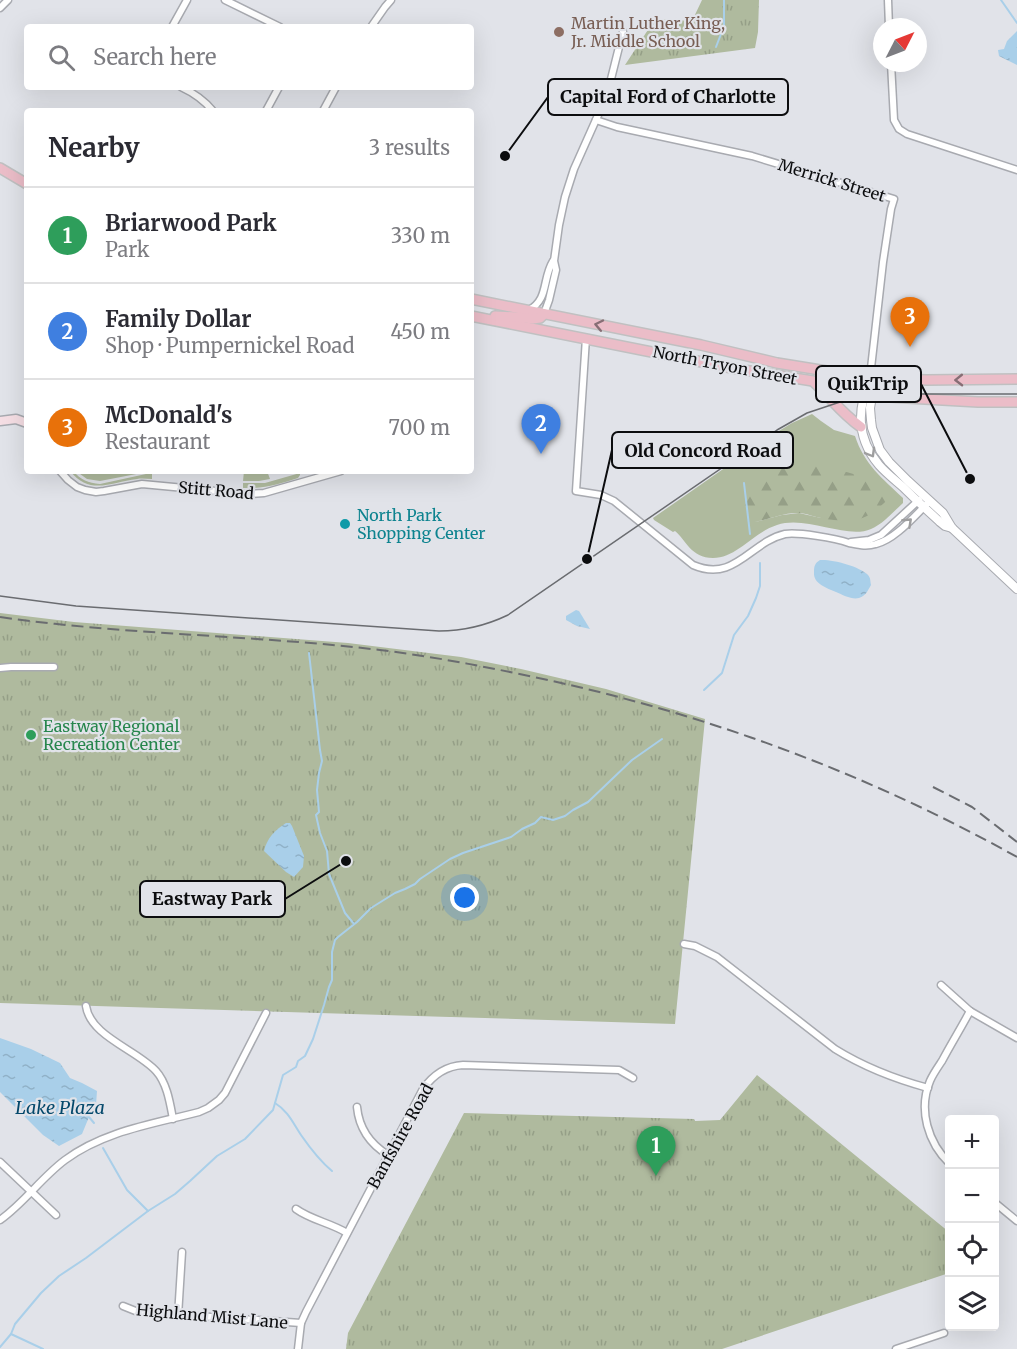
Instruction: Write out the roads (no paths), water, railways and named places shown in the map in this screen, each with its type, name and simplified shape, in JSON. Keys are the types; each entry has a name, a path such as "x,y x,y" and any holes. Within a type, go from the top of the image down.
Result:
{"main road":[{"path":"0,168 24,182"},
{"name":"North Tryon Street","path":"474,300 701,345 777,363 846,375 942,380 1017,379"},
{"path":"474,316 534,319 544,314"},
{"name":"North Tryon Street","path":"474,317 737,369 813,381 868,395 978,402 1017,402"},
{"path":"813,381 844,415 861,427"},
{"path":"0,421 16,419 24,415"},
{"path":"16,419 24,422"}],"street":[{"path":"0,8 8,0"},
{"path":"174,24 187,0"},
{"path":"225,0 274,24"},
{"path":"373,24 391,0"},
{"path":"888,0 889,18"},
{"path":"544,314 555,270 559,225 568,187 582,149 607,95 623,31"},
{"path":"891,72 894,120 902,132 1017,170"},
{"path":"188,90 210,108"},
{"path":"268,108 277,90"},
{"path":"325,108 334,90"},
{"name":"Merrick Street","path":"596,120 617,127 752,156 894,199 883,262 870,377"},
{"path":"529,310 541,301 549,269 554,261"},
{"path":"586,338 576,491 611,499 689,563 704,569 731,566 770,540 784,534 799,533 851,543 870,540 881,535 924,501"},
{"path":"870,377 868,395 872,428 880,450 924,501"},
{"path":"868,395 861,406 861,427 867,446 878,464 946,517 952,528 1017,589"},
{"name":"Stitt Road","path":"63,474 76,487 96,492 142,484 248,494 264,493 330,474"},
{"path":"0,668 54,667"},
{"path":"684,944 695,946 717,957 851,1059 899,1080 928,1088"},
{"path":"941,986 970,1011 1017,1038"},
{"path":"86,1006 89,1018 96,1026 146,1062 160,1077 168,1096 173,1119"},
{"path":"945,1159 937,1150 929,1133 925,1103 931,1079 970,1011"},
{"path":"0,1220 55,1168 87,1146 130,1129 199,1112 219,1100 235,1075 266,1013"},
{"name":"Banfshire Road","path":"298,1349 301,1323 306,1312 423,1089 433,1077 447,1068 463,1065 619,1070 633,1078"},
{"path":"357,1107 358,1118 367,1137 388,1155"},
{"path":"0,1162 56,1215"},
{"path":"999,1206 1017,1221"},
{"path":"296,1209 347,1233"},
{"path":"178,1316 182,1252"},
{"name":"Highland Mist Lane","path":"123,1306 138,1312 178,1316 301,1323"},
{"path":"896,1349 944,1333"}],"water":[{"path":"1017,31 1017,65 999,56 998,50 1004,49 1007,41"},
{"path":"820,560 845,564 858,569 868,575 871,585 861,597 853,598 821,585 814,576 815,565"},
{"path":"576,610 579,611 590,629 566,620 566,616"},
{"path":"286,823 292,826 304,856 303,867 294,877 264,851 272,835"},
{"name":"Lake Plaza","path":"0,1038 60,1063 70,1078 97,1091 96,1105 82,1134 59,1146 43,1135 0,1092"}],"waterway":[{"path":"716,47 724,26 724,0"},
{"path":"1001,0 1017,23"},
{"path":"744,483 750,534"},
{"path":"704,690 722,673 734,635 748,616 756,598 760,586 760,563"},
{"path":"309,653 322,761 317,790 319,812 316,815 327,851 329,874 345,913 354,924"},
{"path":"0,1347 11,1334 15,1324 59,1276 175,1194 217,1156 245,1139 273,1110 283,1075 296,1067 298,1061 305,1056 313,1039 332,980 332,952 338,937 371,908 415,884 450,859 511,837 541,817 553,820 565,816 588,802 632,760 662,739"},
{"path":"275,1103 287,1113 301,1135 332,1171"},
{"path":"89,1117 94,1123"},
{"path":"103,1148 127,1190 148,1211"},
{"path":"11,1334 43,1349"}],"tram line":[{"path":"0,596 76,606 439,631 466,629 508,615 777,430 807,413 857,398 901,394 1017,394"}],"railway":[{"path":"0,617 95,628 380,650 464,663 548,680 670,711 789,751 905,800 1017,857"},
{"path":"933,787 972,807 1017,842"}],"place":[{"name":"Martin Luther King, Jr. Middle School","path":"559,32"},
{"name":"Capital Ford of Charlotte","path":"505,156"},
{"name":"McDonald's","path":"910,347"},
{"name":"Family Dollar","path":"541,454"},
{"name":"QuikTrip","path":"970,479"},
{"name":"North Park Shopping Center","path":"345,524"},
{"name":"Old Concord Road","path":"587,559"},
{"name":"Eastway Regional Recreation Center","path":"31,735"},
{"name":"Eastway Park","path":"346,861"},
{"name":"Briarwood Park","path":"656,1176"}]}
